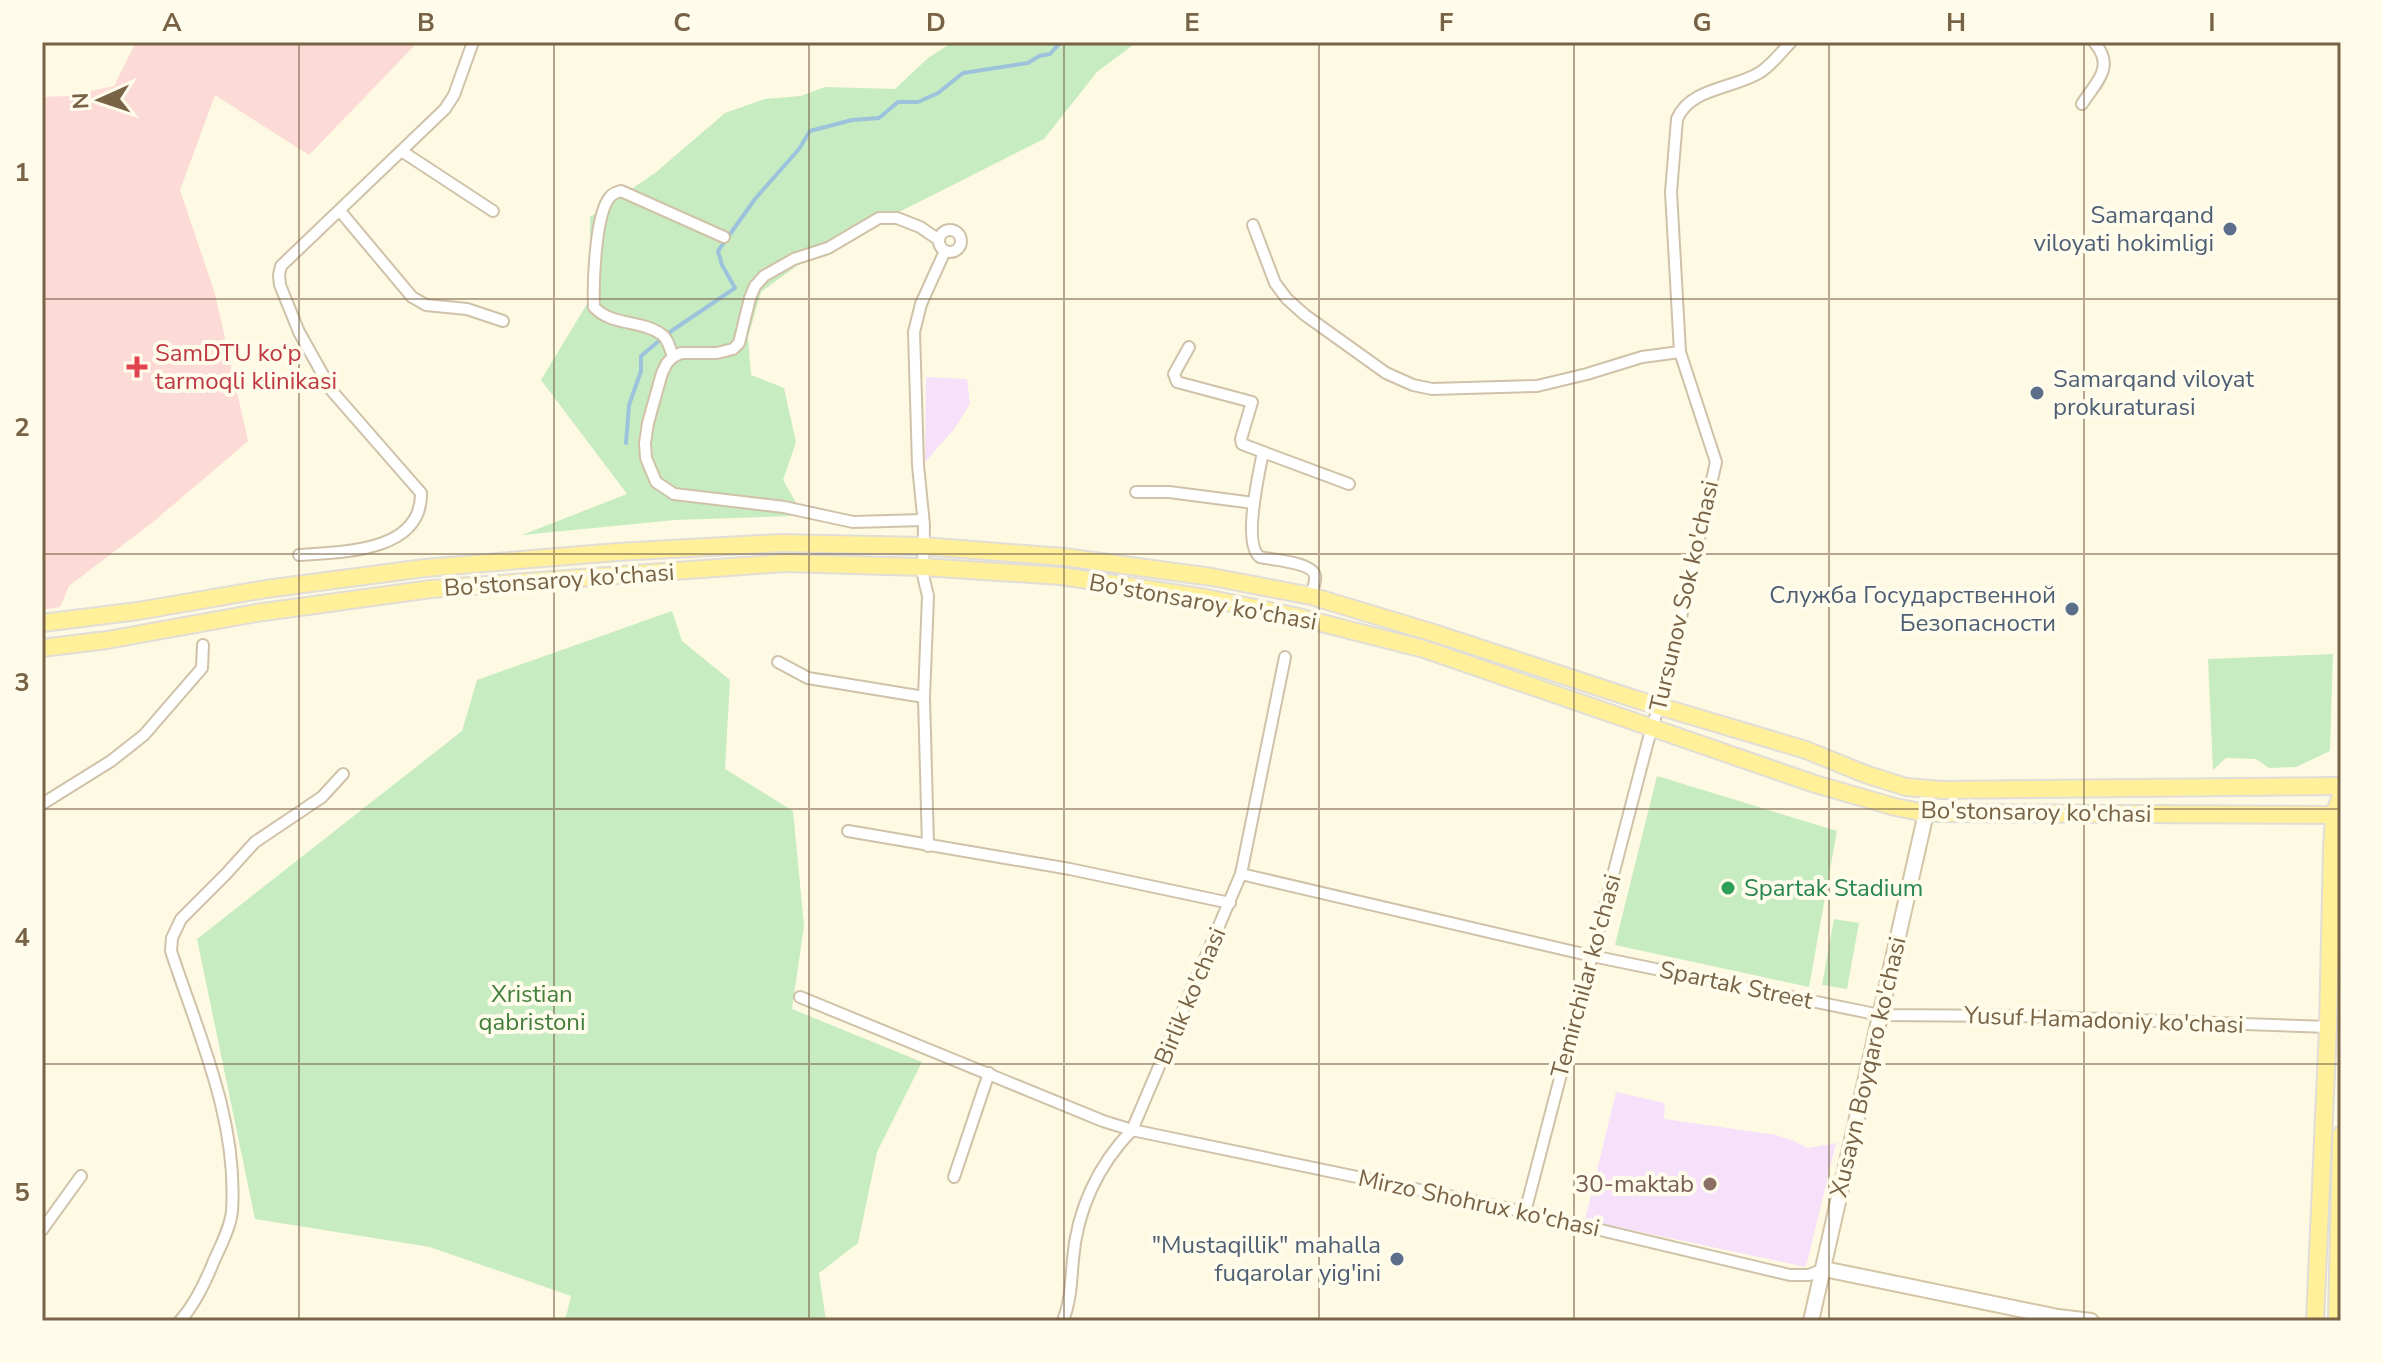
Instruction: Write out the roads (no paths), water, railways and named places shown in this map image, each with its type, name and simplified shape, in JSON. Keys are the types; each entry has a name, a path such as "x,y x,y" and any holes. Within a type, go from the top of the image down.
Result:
{"main road":[{"name":"Bo'stonsaroy ko'chasi","path":"42,623 425,568 617,552 780,543 923,546 1064,557 1212,577 1311,596 1806,750 1906,787 1942,790 2341,786"},
{"name":"Bo'stonsaroy ko'chasi","path":"42,648 107,640 256,613 431,589 785,563 923,567 1061,576 1206,598 1294,616 1424,649 1650,733 1815,784 1926,813 2337,815"},
{"path":"2315,1321 2337,815 2341,796"},
{"name":"Xusayn Boyqaro ko'chasi","path":"1811,1321 1926,813"},
{"path":"2337,1321 2341,1135"},
{"path":"1824,1269 2091,1321"}],"street":[{"path":"299,555 378,546 399,535 417,515 421,493 332,391 299,332 280,285 281,266 445,109 460,81 473,42"},
{"name":"Tursunov Sok ko'chasi","path":"1650,733 1716,462 1680,352 1671,192 1677,119 1690,100 1759,73 1791,42"},
{"path":"2082,104 2105,69 2105,59 2094,42"},
{"path":"403,152 493,211"},
{"path":"673,357 668,342 661,334 603,316 594,307 598,227 607,201 611,195 621,191 724,237"},
{"path":"340,211 412,297 426,305 467,309 503,321"},
{"path":"923,520 853,522 784,507 674,494 656,482 646,458 645,443 662,373 673,357 681,353 717,353 733,349 739,343 755,286 764,276 794,259 828,248 879,218 897,218 920,227 939,240 945,251"},
{"path":"1253,225 1275,283 1287,299 1386,373 1413,385 1432,389 1537,386 1642,357 1680,352"},
{"path":"939,240 947,231 959,234 960,246 954,251 945,251"},
{"path":"928,846 924,697 928,596 923,575 914,332 921,304 945,251"},
{"path":"1189,347 1174,374 1177,382 1252,402 1241,442 1349,484"},
{"path":"1263,452 1254,503 1252,546 1255,555 1306,565 1312,570 1315,577 1311,596"},
{"path":"1136,492 1169,492 1254,503"},
{"path":"42,804 111,761 144,735 202,668 203,645"},
{"name":"Birlik ko'chasi","path":"1063,1321 1070,1300 1076,1233 1086,1199 1115,1148 1132,1130 1241,874 1285,657"},
{"path":"778,662 808,678 833,684 924,697"},
{"name":"Temirchilar ko'chasi","path":"1525,1212 1650,733"},
{"path":"180,1321 193,1305 227,1231 232,1213 230,1155 219,1093 171,951 172,938 181,919 255,842 322,797 343,774"},
{"path":"848,831 1070,869 1230,903"},
{"name":"Spartak Street","path":"1241,874 1592,956 1880,1015"},
{"name":"Mirzo Shohrux ko'chasi","path":"800,997 1103,1121 1132,1130 1525,1212 1790,1275 1809,1275 1824,1269"},
{"name":"Yusuf Hamadoniy ko'chasi","path":"1880,1015 2032,1016 2328,1027"},
{"path":"954,1177 989,1073"},
{"path":"2322,1161 2340,1161"},
{"path":"42,1230 81,1176"}],"waterway":[{"path":"670,332 735,288 718,251 810,131 852,120 879,118 898,102 918,102 938,93 963,73 1028,63 1050,54 1061,42"},
{"path":"626,443 629,405 641,371 641,356 660,340"}],"place":[{"name":"Samarqand viloyati hokimligi","path":"2230,229"},
{"name":"SamDTU ko‘p tarmoqli klinikasi","path":"137,367"},
{"name":"Samarqand viloyat prokuraturasi","path":"2037,393"},
{"name":"Служба Государственной Безопасности","path":"2072,609"},
{"name":"Spartak Stadium","path":"1728,888"},
{"name":"30-maktab","path":"1710,1184"},
{"name":"\"Mustaqillik\" mahalla fuqarolar yig'ini","path":"1397,1259"}],"park label":[{"name":"Xristian qabristoni","path":"532,1008"}]}
